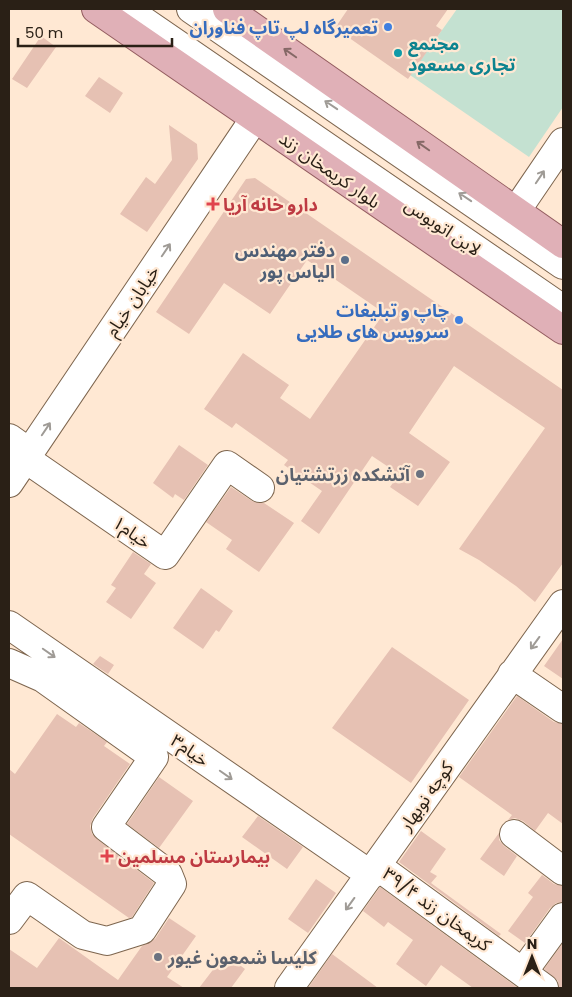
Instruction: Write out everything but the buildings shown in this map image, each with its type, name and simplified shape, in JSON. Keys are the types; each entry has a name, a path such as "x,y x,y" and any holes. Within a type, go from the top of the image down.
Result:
{"main road":[{"name":"بلوار کریمخان زند","path":"96,9 563,330"},
{"path":"227,9 563,244"}],"street":[{"name":"لاین اتوبوس","path":"126,9 563,309"},
{"name":"لاین اتوبوس","path":"191,9 563,265"},
{"name":"خیابان خیام","path":"9,483 21,450 255,118"},
{"path":"516,211 563,142"},
{"name":"۱خیام","path":"21,450 165,555 227,465 260,488"},
{"name":"کوچه نوبهار","path":"290,988 563,604"},
{"name":"خیام۳","path":"9,625 374,870"},
{"path":"9,663 43,678 154,757 106,827 168,874 172,884 142,930 107,941 83,935 26,896 9,920"},
{"path":"512,674 563,709"},
{"path":"514,834 563,871"},
{"name":"کریمخان زند ۳۹/۴","path":"374,870 544,988"},
{"path":"523,972 563,917"}],"green space":[{"path":"457,9 563,9 563,107 529,157 410,75"}],"place":[{"name":"تعمیرگاه لپ تاپ فناوران","path":"388,27"},
{"name":"مجتمع تجاری مسعود","path":"398,53"},
{"name":"دارو خانه آریا","path":"213,204"},
{"name":"دفتر مهندس الیاس پور","path":"345,260"},
{"name":"چاپ و تبلیغات سرویس های طلایی","path":"459,320"},
{"name":"آتشکده زرتشتیان","path":"420,474"},
{"name":"بیمارستان مسلمین","path":"107,856"},
{"name":"کلیسا شمعون غیور","path":"158,957"}]}
